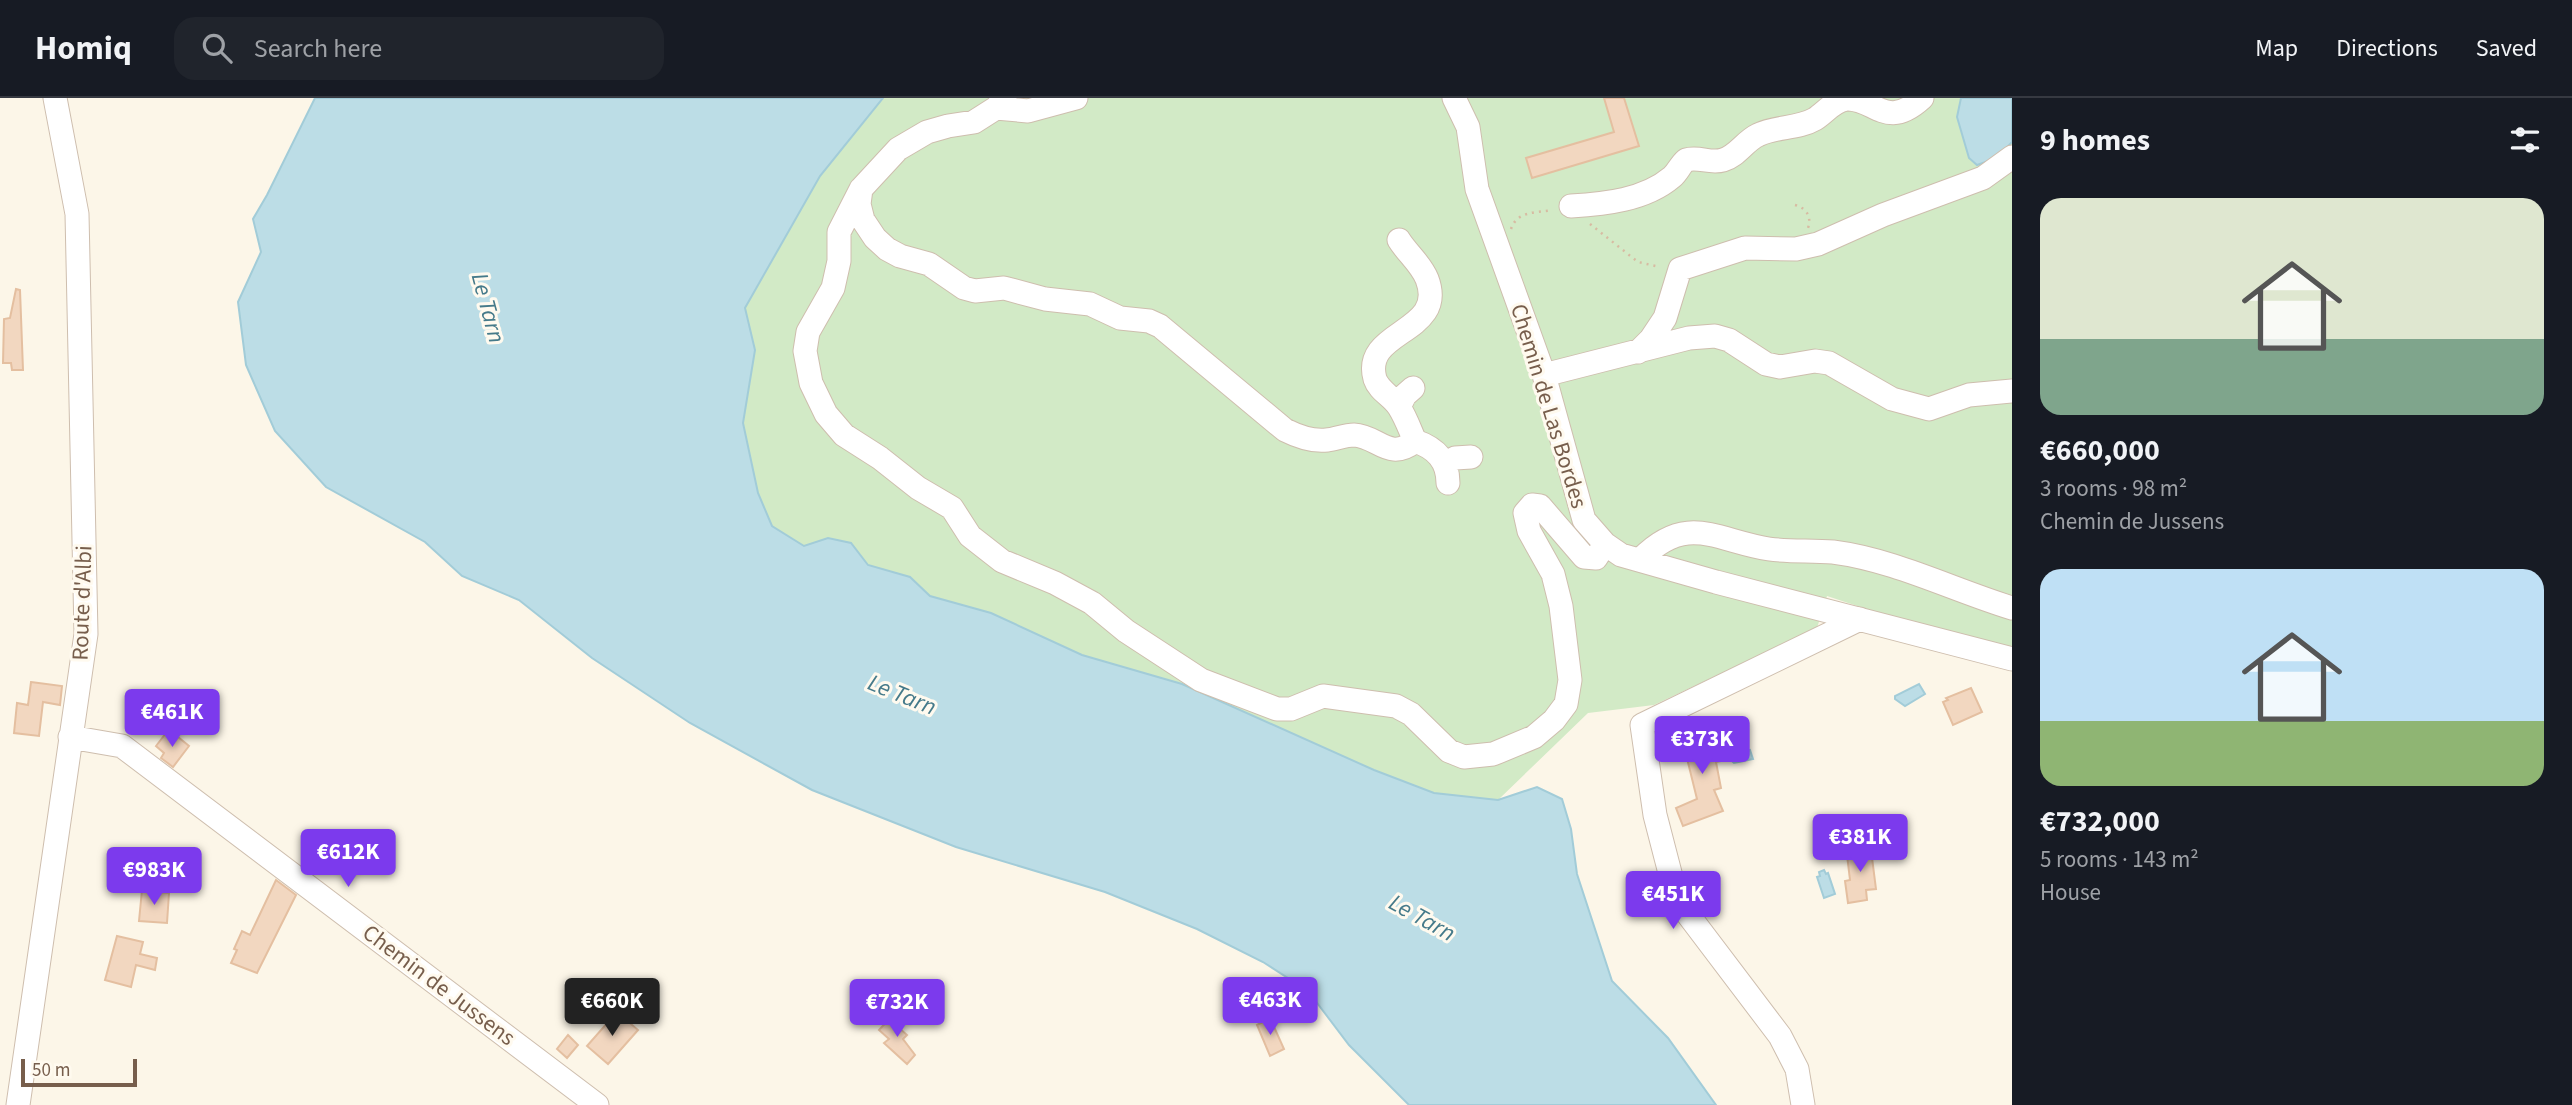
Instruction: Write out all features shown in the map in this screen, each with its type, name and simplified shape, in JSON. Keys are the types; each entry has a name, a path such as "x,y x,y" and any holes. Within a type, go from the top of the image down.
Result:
{"street":[{"name":"Route d'Albi","path":"18,1105 86,634 78,228 55,98"},
{"path":"1076,98 1028,111 1000,103 974,122 948,125 927,132 898,149 861,189 839,232 839,261 833,288 808,332 805,351 811,383 826,414 844,435 880,458 918,488 952,508 970,537 1002,561 1055,583 1092,603 1126,631 1201,680 1277,709 1291,709 1323,696 1395,706 1411,714 1449,751 1464,757 1493,754 1534,737 1554,720 1566,704 1570,680 1561,607 1553,574 1529,531 1525,513 1532,505 1540,506 1584,557 1596,558 1605,544"},
{"name":"Chemin de Las Bordes","path":"1454,98 1468,127 1476,188 1544,375 1584,520 1605,544 1621,555 2012,659"},
{"path":"1571,206 1622,200 1663,184 1676,174 1686,160 1695,157 1710,162 1720,161 1757,135 1806,123 1847,98 1881,110 1897,112 1913,106 1922,98"},
{"path":"1638,352 1665,318 1680,269 1745,248 1796,249 1818,244 1883,215 1983,178 2012,158"},
{"path":"861,189 859,204 863,220 887,249 929,264 964,288 1004,289 1045,299 1090,304 1120,318 1149,321 1160,326 1285,430 1300,437 1325,441 1355,435 1381,447 1396,450 1408,448 1415,442"},
{"path":"1399,240 1420,267 1430,294 1424,313 1414,326 1386,341 1377,355 1374,365 1376,379 1382,391 1399,407 1415,442 1438,453 1447,473 1455,458 1471,457"},
{"path":"1544,375 1689,338 1715,337 1729,340 1766,364 1780,367 1815,360 1829,363 1892,398 1929,409 1969,395 2012,391"},
{"path":"1399,407 1413,387"},
{"path":"1641,559 1666,539 1693,531 1757,547 1834,552 1869,560 1908,570 1973,596 2012,608"},
{"path":"1803,1105 1797,1069 1780,1036 1678,900 1655,815 1642,726 1860,619"},
{"name":"Chemin de Jussens","path":"70,737 122,746 597,1105"}],"path":[{"path":"1795,205 1804,208 1810,221 1796,249"},
{"path":"1510,231 1514,220 1521,215 1571,206 1639,262 1680,269"}],"green space":[{"path":"883,98 2012,98 2012,657 1827,596 1817,628 1654,705 1588,713 1498,800 1434,793 1374,770 1182,684 1082,655 991,613 930,596 910,577 868,565 851,543 828,538 804,546 772,526 758,493 743,423 755,351 745,308 820,176"}],"water":[{"name":"Le Tarn","path":"315,98 883,98 820,176 745,308 755,350 743,423 758,493 772,526 804,546 828,538 851,543 868,565 910,577 930,596 991,613 1082,655 1182,684 1374,770 1434,793 1498,800 1537,787 1562,799 1571,829 1577,874 1612,981 1668,1038 1716,1105 1409,1105 1349,1045 1308,991 1263,962 1197,929 1105,892 956,847 812,790 690,723 592,658 519,600 462,576 425,542 326,487 275,431 246,365 238,302 261,252 253,219"},
{"path":"1961,98 2012,98 2012,142 1997,158 1977,165 1969,158 1957,117"},
{"path":"1919,684 1925,694 1905,706 1895,699 1895,696"},
{"path":"1750,750 1753,759 1734,763 1732,761 1732,754"},
{"path":"1824,870 1828,873 1835,894 1824,898 1817,877 1820,876 1819,872"}],"building":[{"path":"1604,98 1624,98 1639,146 1532,178 1526,158 1614,132"},
{"path":"16,289 20,290 23,370 12,370 11,363 3,363 4,319 10,318"},
{"path":"31,682 62,686 60,705 43,702 39,736 14,733 17,703 28,705"},
{"path":"1971,688 1982,712 1953,725 1943,702 1948,700 1946,698"},
{"path":"1708,727 1711,739 1715,738 1721,761 1716,762 1721,788 1714,790 1723,811 1683,826 1676,808 1697,799 1681,734"},
{"path":"166,733 176,740 178,737 189,746 173,767 161,758 164,753 156,746"},
{"path":"1870,842 1876,889 1866,890 1867,900 1848,903 1845,881 1850,880 1847,855 1859,853 1858,844"},
{"path":"276,880 296,895 257,973 231,963 242,931 250,935"},
{"path":"142,890 169,893 167,923 139,921"},
{"path":"117,936 143,942 140,954 157,958 155,970 136,965 131,987 105,980"},
{"path":"617,1012 638,1030 608,1064 587,1046"},
{"path":"895,1013 904,1022 899,1028 907,1035 903,1039 915,1055 907,1064 884,1043 889,1039 879,1030"},
{"path":"1270,1018 1284,1049 1270,1056 1257,1025"},
{"path":"568,1035 578,1045 567,1058 557,1049"}]}
